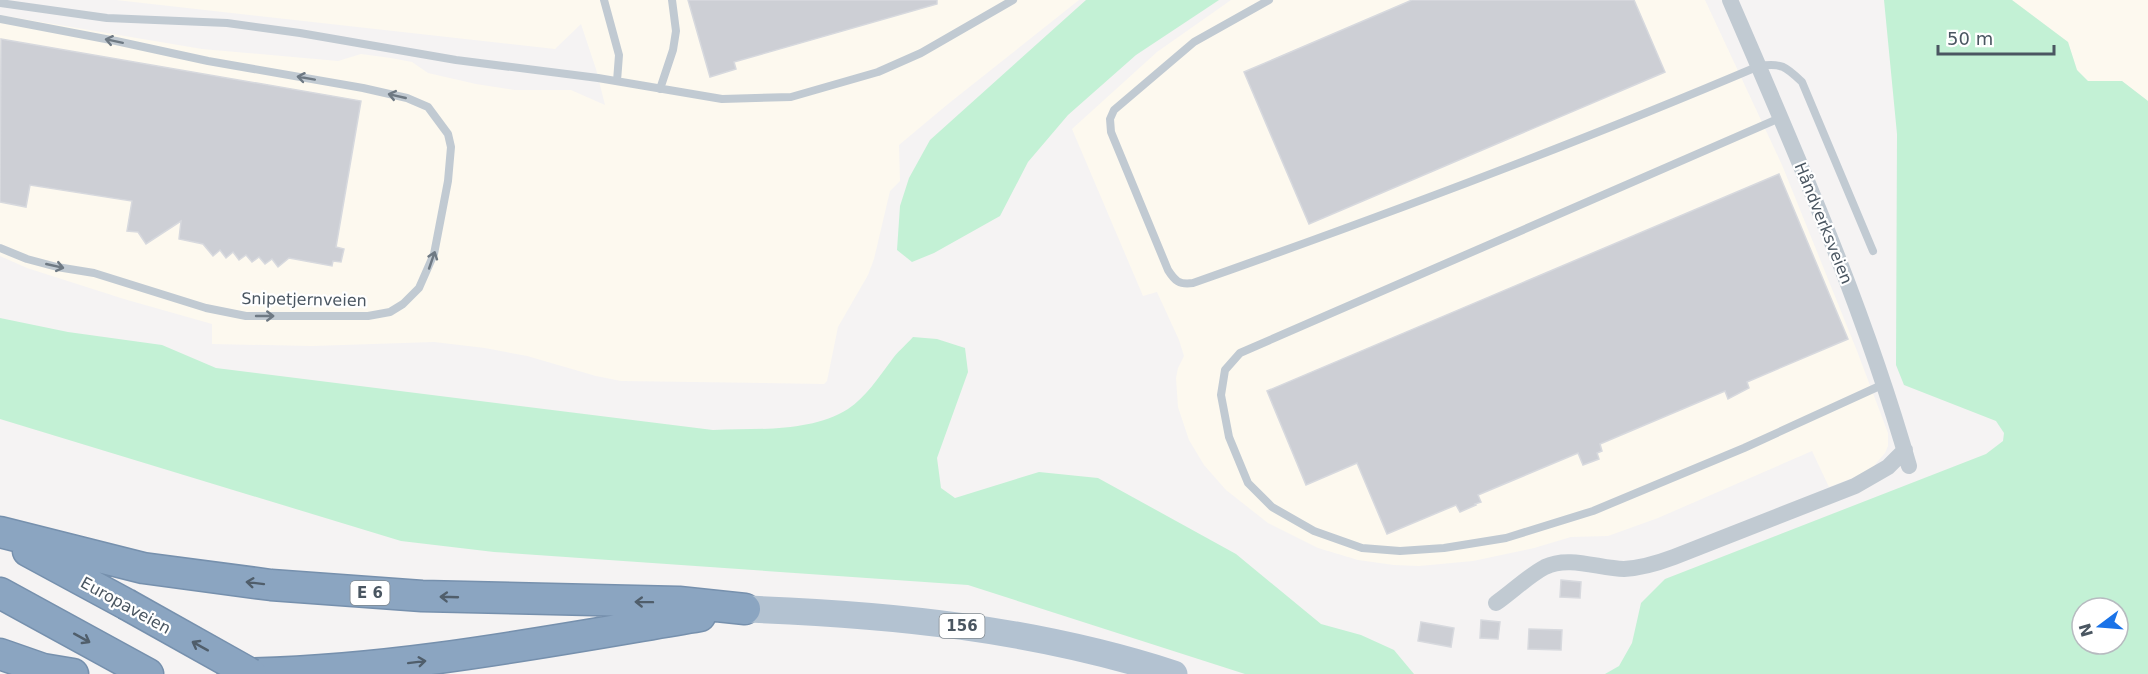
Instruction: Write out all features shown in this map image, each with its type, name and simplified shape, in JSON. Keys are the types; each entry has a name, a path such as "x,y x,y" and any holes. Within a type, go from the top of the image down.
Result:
{"highway":[{"name":"E 6","path":"0,532 143,568 271,585 422,596 679,602 744,609"},
{"name":"Europaveien","path":"0,537 251,674"},
{"path":"0,593 148,674"},
{"path":"233,674 327,671 438,659 744,609"},
{"path":"0,654 43,669 73,674"}],"main road":[{"name":"156","path":"744,609 834,612 966,626 1068,646 1174,674"}],"street":[{"name":"Håndverksveien","path":"1496,603 1546,567 1567,563 1622,569 1652,565 1855,486 1888,466 1907,458 1852,292 1730,0"}],"lane":[{"path":"604,0 619,55 617,81"},
{"path":"660,89 673,50 676,31 672,0"},
{"path":"0,3 107,18 227,23 456,60 598,78 723,99 791,97 878,72 921,53 1013,0"},
{"path":"1269,0 1194,42 1114,110 1110,119 1111,132 1168,270 1175,281 1182,284 1193,283 1317,240 1623,123 1759,66 1776,64 1788,70 1802,82 1873,251"},
{"name":"Snipetjernveien","path":"0,20 407,98 428,107 448,134 451,147 434,254 419,288 403,304 390,312 368,316 246,316 206,308 94,273 27,259 0,248"},
{"path":"1780,118 1240,353 1225,370 1221,395 1229,437 1248,483 1272,507 1314,531 1362,548 1400,551 1444,548 1506,538 1593,511 1744,448 1884,384"}],"shaded area":[{"path":"116,0 1079,0 899,145 900,181 890,191 868,275 838,327 827,381 824,384 621,381 527,356 434,342 312,346 212,344 212,324 27,268 0,256 0,15 202,49 338,61 361,54 391,58 412,62 428,73 476,84 515,90 571,90 605,105 581,24 555,49"},
{"path":"1231,0 1705,0 1782,165 1857,351 1888,433 1888,446 1885,453 1873,467 1863,474 1829,487 1812,451 1658,518 1608,536 1571,537 1534,548 1473,561 1419,566 1358,560 1318,548 1268,523 1226,490 1204,465 1189,440 1178,407 1176,378 1184,356 1179,340 1157,292 1143,296 1072,129 1157,52"},
{"path":"2012,0 2148,0 2148,101 2122,81 2088,81 2077,70 2068,42"}],"green space":[{"path":"1086,0 1219,0 1136,55 1068,115 1028,162 1000,216 934,253 912,262 897,250 900,206 909,178 930,140"},
{"path":"1884,0 2012,0 2068,42 2077,70 2088,81 2122,81 2148,101 2148,674 1605,674 1619,666 1632,643 1641,603 1665,579 1986,454 2003,441 2004,433 1996,421 1904,385 1896,365 1897,134"},
{"path":"0,318 68,332 162,345 216,368 713,430 782,428 800,426 833,417 860,399 913,337 937,339 965,348 968,372 937,458 941,488 955,498 1039,472 1098,478 1236,554 1321,624 1361,635 1394,650 1414,674 1245,674 968,585 494,552 401,541 0,419"}],"building":[{"path":"688,0 937,0 937,4 734,62 736,69 710,77"},
{"path":"1412,0 1634,0 1665,72 1309,224 1244,72"},
{"path":"1,39 361,101 336,247 344,249 341,262 333,261 332,266 289,258 278,267 272,259 265,264 259,257 252,262 246,255 239,260 233,252 226,258 220,250 213,256 203,244 179,239 181,221 146,244 138,232 127,231 132,201 30,185 26,207 0,202"},
{"path":"1779,174 1848,339 1747,382 1749,388 1728,399 1725,391 1600,444 1602,451 1597,453 1599,459 1583,465 1578,453 1478,495 1481,502 1460,512 1456,505 1387,534 1357,463 1306,485 1267,391"},
{"path":"1561,580 1581,582 1580,598 1560,597"},
{"path":"1481,620 1500,622 1498,639 1480,638"},
{"path":"1421,622 1454,628 1451,647 1418,641"},
{"path":"1529,629 1562,630 1561,650 1528,649"}]}
